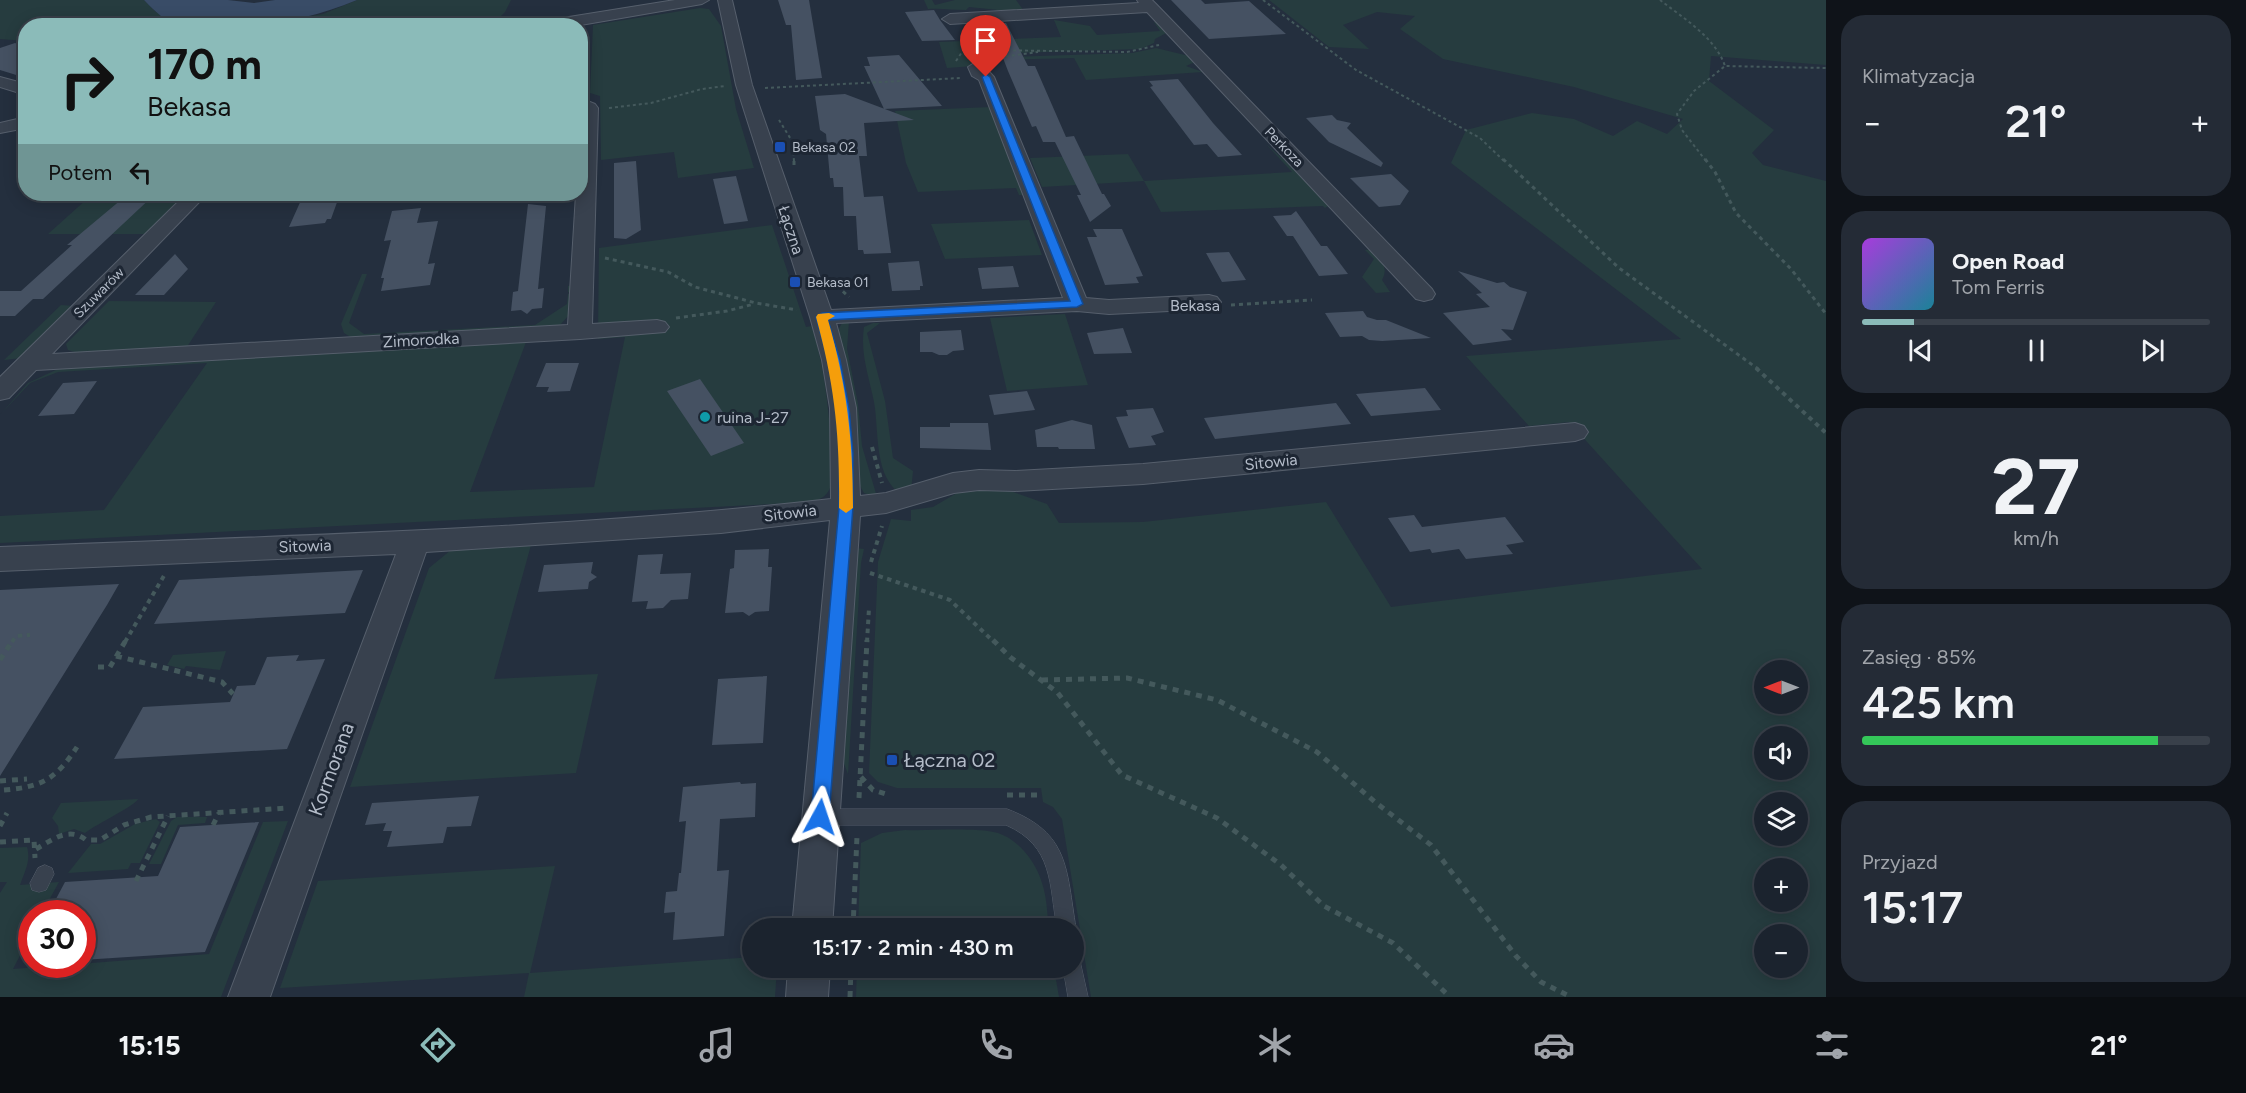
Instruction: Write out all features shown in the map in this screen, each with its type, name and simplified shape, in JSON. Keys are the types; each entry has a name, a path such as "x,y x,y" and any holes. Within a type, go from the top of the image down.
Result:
{"street":[{"path":"568,18 595,9 702,0"},
{"name":"Łączna","path":"725,0 821,314 834,360 843,408 846,507 813,918"},
{"path":"950,19 1148,3"},
{"name":"Perkoza","path":"1148,3 1424,294"},
{"path":"981,72 1077,304"},
{"path":"0,82 18,88"},
{"path":"0,128 18,124"},
{"name":"Szuwarów","path":"0,392 190,201"},
{"path":"580,332 584,201"},
{"name":"Bekasa","path":"821,314 1077,304 1109,307 1209,302"},
{"name":"Zimorodka","path":"30,363 580,332 662,323"},
{"name":"Sitowia","path":"0,559 415,542 721,522 897,501 937,487 979,480 1015,481 1143,474 1575,432"},
{"name":"Kormorana","path":"249,997 415,542"},
{"path":"807,997 808,978"}],"lane":[{"path":"820,817 995,816 1024,822 1048,844 1054,861 1064,918"},
{"path":"1075,978 1078,997"}],"path":[{"path":"1263,0 1356,70 1480,138 1619,268 1763,373 1826,433"},
{"path":"1660,0 1698,31 1725,58 1725,66"},
{"path":"956,61 962,52 970,50 1126,52 1159,45"},
{"path":"981,72 983,61 1038,52"},
{"path":"950,63 966,62 981,72"},
{"path":"1826,68 1725,66 1694,90 1677,114 1682,130 1715,172 1736,213 1791,269 1826,314"},
{"path":"588,106 651,103 702,88 981,72"},
{"path":"584,253 668,272 696,287 756,303 821,314"},
{"name":"Bekasa","path":"1209,302 1223,305 1312,300"},
{"path":"662,323 756,303"},
{"path":"98,668 110,667 168,571"},
{"path":"870,573 950,600 1010,657 1057,692 1122,776 1217,818 1281,865 1324,906 1393,943 1450,997"},
{"path":"0,660 16,636 30,635"},
{"path":"116,656 222,682 233,694"},
{"path":"1041,680 1127,678 1217,700 1317,752 1375,802 1431,845 1516,956 1540,982 1571,997"},
{"path":"4,790 27,789 53,778 63,770 77,747"},
{"path":"860,776 873,790 892,796"},
{"path":"0,781 27,779"},
{"path":"1004,795 1037,795"},
{"path":"36,849 68,833 78,833 86,840 100,840 111,832 138,820 168,815 318,806"},
{"path":"213,825 219,812"},
{"path":"0,826 7,813"},
{"path":"136,881 168,815"},
{"path":"0,842 34,840 39,874"},
{"path":"850,997 851,978"}],"green space":[{"path":"0,0 144,0 156,12 167,18 18,18 18,40 0,39"},
{"path":"357,0 511,0 499,18 300,18 323,14"},
{"path":"924,0 932,0 935,5 955,0 1016,0 1024,11 969,7 966,10 928,9"},
{"path":"1269,0 1826,0 1826,65 1711,56 1709,81 1774,130 1752,153 1763,165 1826,181 1826,997 1091,997 1084,954 1084,918 1078,918 1062,819 1053,807 1043,802 1041,788 897,788 878,782 869,773 878,562 891,519 911,521 911,510 933,507 962,490 1005,489 1047,504 1059,523 1143,522 1326,502 1391,607 1702,569 1569,422 1529,426 1466,356 1681,339 1451,163 1466,130 1532,113 1574,119 1613,136 1637,121 1667,134 1683,119 1574,87 1443,59 1400,29 1415,16 1377,12 1343,25 1369,49 1329,47"},
{"path":"700,8 709,9 721,26 736,109 754,168 678,178 674,152 601,160 600,96 590,93 593,25"},
{"path":"1054,20 1090,26 1097,35 1160,31 1154,22 1168,32 1155,39 1154,43 1140,49 1012,53 986,58 974,66 947,68 939,42 1061,37"},
{"path":"1156,48 1189,56 1195,62 1186,66 1203,72 1086,80 1074,58 1000,60 982,68 983,63 1007,57 1132,53"},
{"path":"991,107 1024,195 1019,195 1016,188 918,192 906,163 895,111"},
{"path":"1266,144 1333,203 1325,208 1323,206 1161,212 1144,181 1292,172"},
{"path":"1128,154 1144,181 1042,187 1030,158"},
{"path":"85,201 181,201 148,234 48,234"},
{"path":"1029,220 1042,255 945,259 931,224"},
{"path":"772,225 806,327 812,326 824,381 833,475 827,493 821,498 811,502 0,543 0,516 104,510 207,363 58,372 30,383 0,415 28,383 60,368 586,337 585,339 526,342 470,492 594,487 625,337 598,339 599,248"},
{"path":"1373,249 1383,264 1385,271 1382,280 1390,292 1376,293 1362,277 1374,259 1365,250"},
{"path":"362,274 367,274 349,323 364,334 535,325 567,304 568,294 571,294 568,292 568,286 573,285 570,314 559,326 352,338 344,333 341,324"},
{"path":"109,301 216,302 185,350 72,354 74,352 68,350 66,344"},
{"path":"61,305 75,306 22,358 4,360"},
{"path":"1065,314 1088,385 1007,391 990,318"},
{"path":"849,321 847,349 858,404 862,446 877,497 864,493 859,484 837,332 842,323"},
{"path":"880,323 867,333 885,401 893,458 913,471 911,491 897,491 884,473 881,462 874,402 863,346 864,327"},
{"path":"531,545 494,679 598,674 576,773 350,787 429,568 451,550"},
{"path":"856,548 864,549 861,563 848,774 841,756"},
{"path":"226,651 220,670 186,666 184,669 167,665 173,655"},
{"path":"138,799 85,833 74,829 59,834 58,826 52,818 61,803"},
{"path":"177,817 207,817 205,823 178,825 161,864 149,864 171,821"},
{"path":"156,819 160,822 140,863 131,863 128,869 68,873 91,844 100,844 135,824"},
{"path":"288,821 221,997 0,997 0,893 7,882 0,882 0,848 27,847 28,861 20,885 59,882 49,900 18,900 18,959 13,969 18,969 18,978 96,978 96,963 209,954 263,822"},
{"path":"905,830 965,830 988,831 1006,836 1026,853 1039,875 1045,894 1048,918 858,918 861,843 882,833"},
{"path":"555,866 530,973 742,958 742,978 776,978 775,997 524,997 529,973 280,988 318,881"},
{"path":"857,978 1056,978 1059,997 856,997"}],"water":[{"path":"144,0 228,0 254,3 275,0 357,0 300,18 165,18"}],"building":[{"path":"778,0 809,0 822,78 796,80 791,25 786,25"},
{"path":"1171,0 1201,0 1205,4 1249,1 1286,34 1209,39"},
{"path":"934,10 955,40 922,41 905,12"},
{"path":"1006,23 1028,66 1035,66 1066,137 1074,136 1102,194 1111,206 1090,222 1077,195 1081,195 1055,142 1043,142 1036,126 1032,127 1008,71 990,24"},
{"path":"18,44 18,76 0,70 0,48"},
{"path":"899,55 942,106 884,109 864,66 870,66 867,57"},
{"path":"1178,79 1242,155 1218,157 1207,144 1194,145 1150,87 1153,86 1149,81"},
{"path":"845,94 914,120 864,123 867,156 859,156 864,197 883,196 891,253 864,254 863,250 858,250 856,216 844,216 843,187 834,187 833,178 830,178 826,134 820,130 815,96"},
{"path":"1332,115 1337,120 1351,123 1347,128 1383,163 1381,167 1329,142 1306,118"},
{"path":"636,161 641,230 626,239 614,238 614,163"},
{"path":"1391,174 1409,191 1400,205 1379,207 1350,178"},
{"path":"736,176 748,221 724,224 713,179"},
{"path":"120,201 148,201 43,299 33,299 15,316 0,316 0,291 21,291 72,245 67,245"},
{"path":"301,201 337,201 331,219 327,219 325,223 289,227"},
{"path":"528,204 546,206 538,289 544,288 542,308 532,309 527,314 521,310 511,311 513,292 518,291"},
{"path":"421,208 417,223 438,221 428,264 435,263 430,285 381,291 384,278 381,278 391,240 384,241 392,211"},
{"path":"1296,211 1321,246 1327,246 1348,274 1319,276 1293,236 1287,236 1273,216 1291,215"},
{"path":"1093,229 1122,229 1143,276 1136,277 1139,283 1105,285 1087,237 1097,237"},
{"path":"1229,252 1246,280 1222,282 1206,253"},
{"path":"175,254 188,269 164,295 135,295"},
{"path":"919,261 923,286 920,286 920,290 892,291 888,263"},
{"path":"1013,266 1019,287 982,289 978,268"},
{"path":"1458,271 1497,283 1504,282 1510,287 1527,292 1513,330 1501,329 1512,340 1473,345 1443,313 1490,307 1476,294 1482,293"},
{"path":"1363,311 1367,317 1386,320 1431,338 1382,341 1369,340 1362,336 1340,337 1325,313"},
{"path":"1123,328 1132,353 1094,354 1087,333"},
{"path":"961,330 964,350 953,351 947,355 920,352 920,332"},
{"path":"546,363 579,363 570,391 547,392 549,387 536,387"},
{"name":"ruina J-27","path":"700,379 744,443 711,456 667,391"},
{"path":"97,381 74,414 38,416 63,383"},
{"path":"1425,388 1441,410 1371,416 1356,394"},
{"path":"1027,391 1035,410 994,415 989,395"},
{"path":"1336,403 1351,424 1215,439 1204,418"},
{"path":"1153,408 1164,432 1151,436 1156,445 1129,448 1116,417 1128,416 1126,410"},
{"path":"1072,420 1092,425 1095,449 1037,447 1035,430"},
{"path":"950,423 988,423 991,450 920,448 920,427 950,427"},
{"path":"1414,515 1422,527 1505,517 1524,542 1506,545 1513,554 1466,559 1459,549 1432,553 1430,549 1410,552 1388,518"},
{"path":"769,549 768,567 772,567 769,611 755,612 749,616 743,612 725,613 730,569 734,568 735,550"},
{"path":"663,554 660,574 691,573 688,599 671,600 663,608 646,609 648,601 632,602 638,555"},
{"path":"593,562 591,573 597,577 589,582 588,589 538,592 544,565"},
{"path":"363,570 345,613 154,624 179,580"},
{"path":"119,584 107,605 0,776 0,590"},
{"path":"299,655 296,661 325,659 287,749 114,759 143,707 230,702 237,686 255,685 267,657"},
{"path":"767,676 763,743 712,745 718,679"},
{"path":"740,782 741,784 756,783 755,817 720,819 717,871 729,870 724,936 673,940 675,912 664,913 666,892 677,891 679,873 681,873 686,821 679,822 683,787"},
{"path":"479,796 471,826 447,827 443,843 387,847 392,831 383,831 386,823 365,825 372,803"},
{"path":"259,822 205,952 96,959 96,900 55,900 65,882 158,876 180,827"}],"slow traffic":[{"path":"829,316 822,317 834,360 843,408 846,508"}],"place":[{"name":"Bekasa 02","path":"780,147"},
{"name":"Bekasa 01","path":"795,282"},
{"name":"ruina J-27","path":"705,417"},
{"name":"Łączna 02","path":"892,760"}],"route":[{"path":"820,817 846,507 843,408 834,360 822,317 1077,304 986,77"}]}
